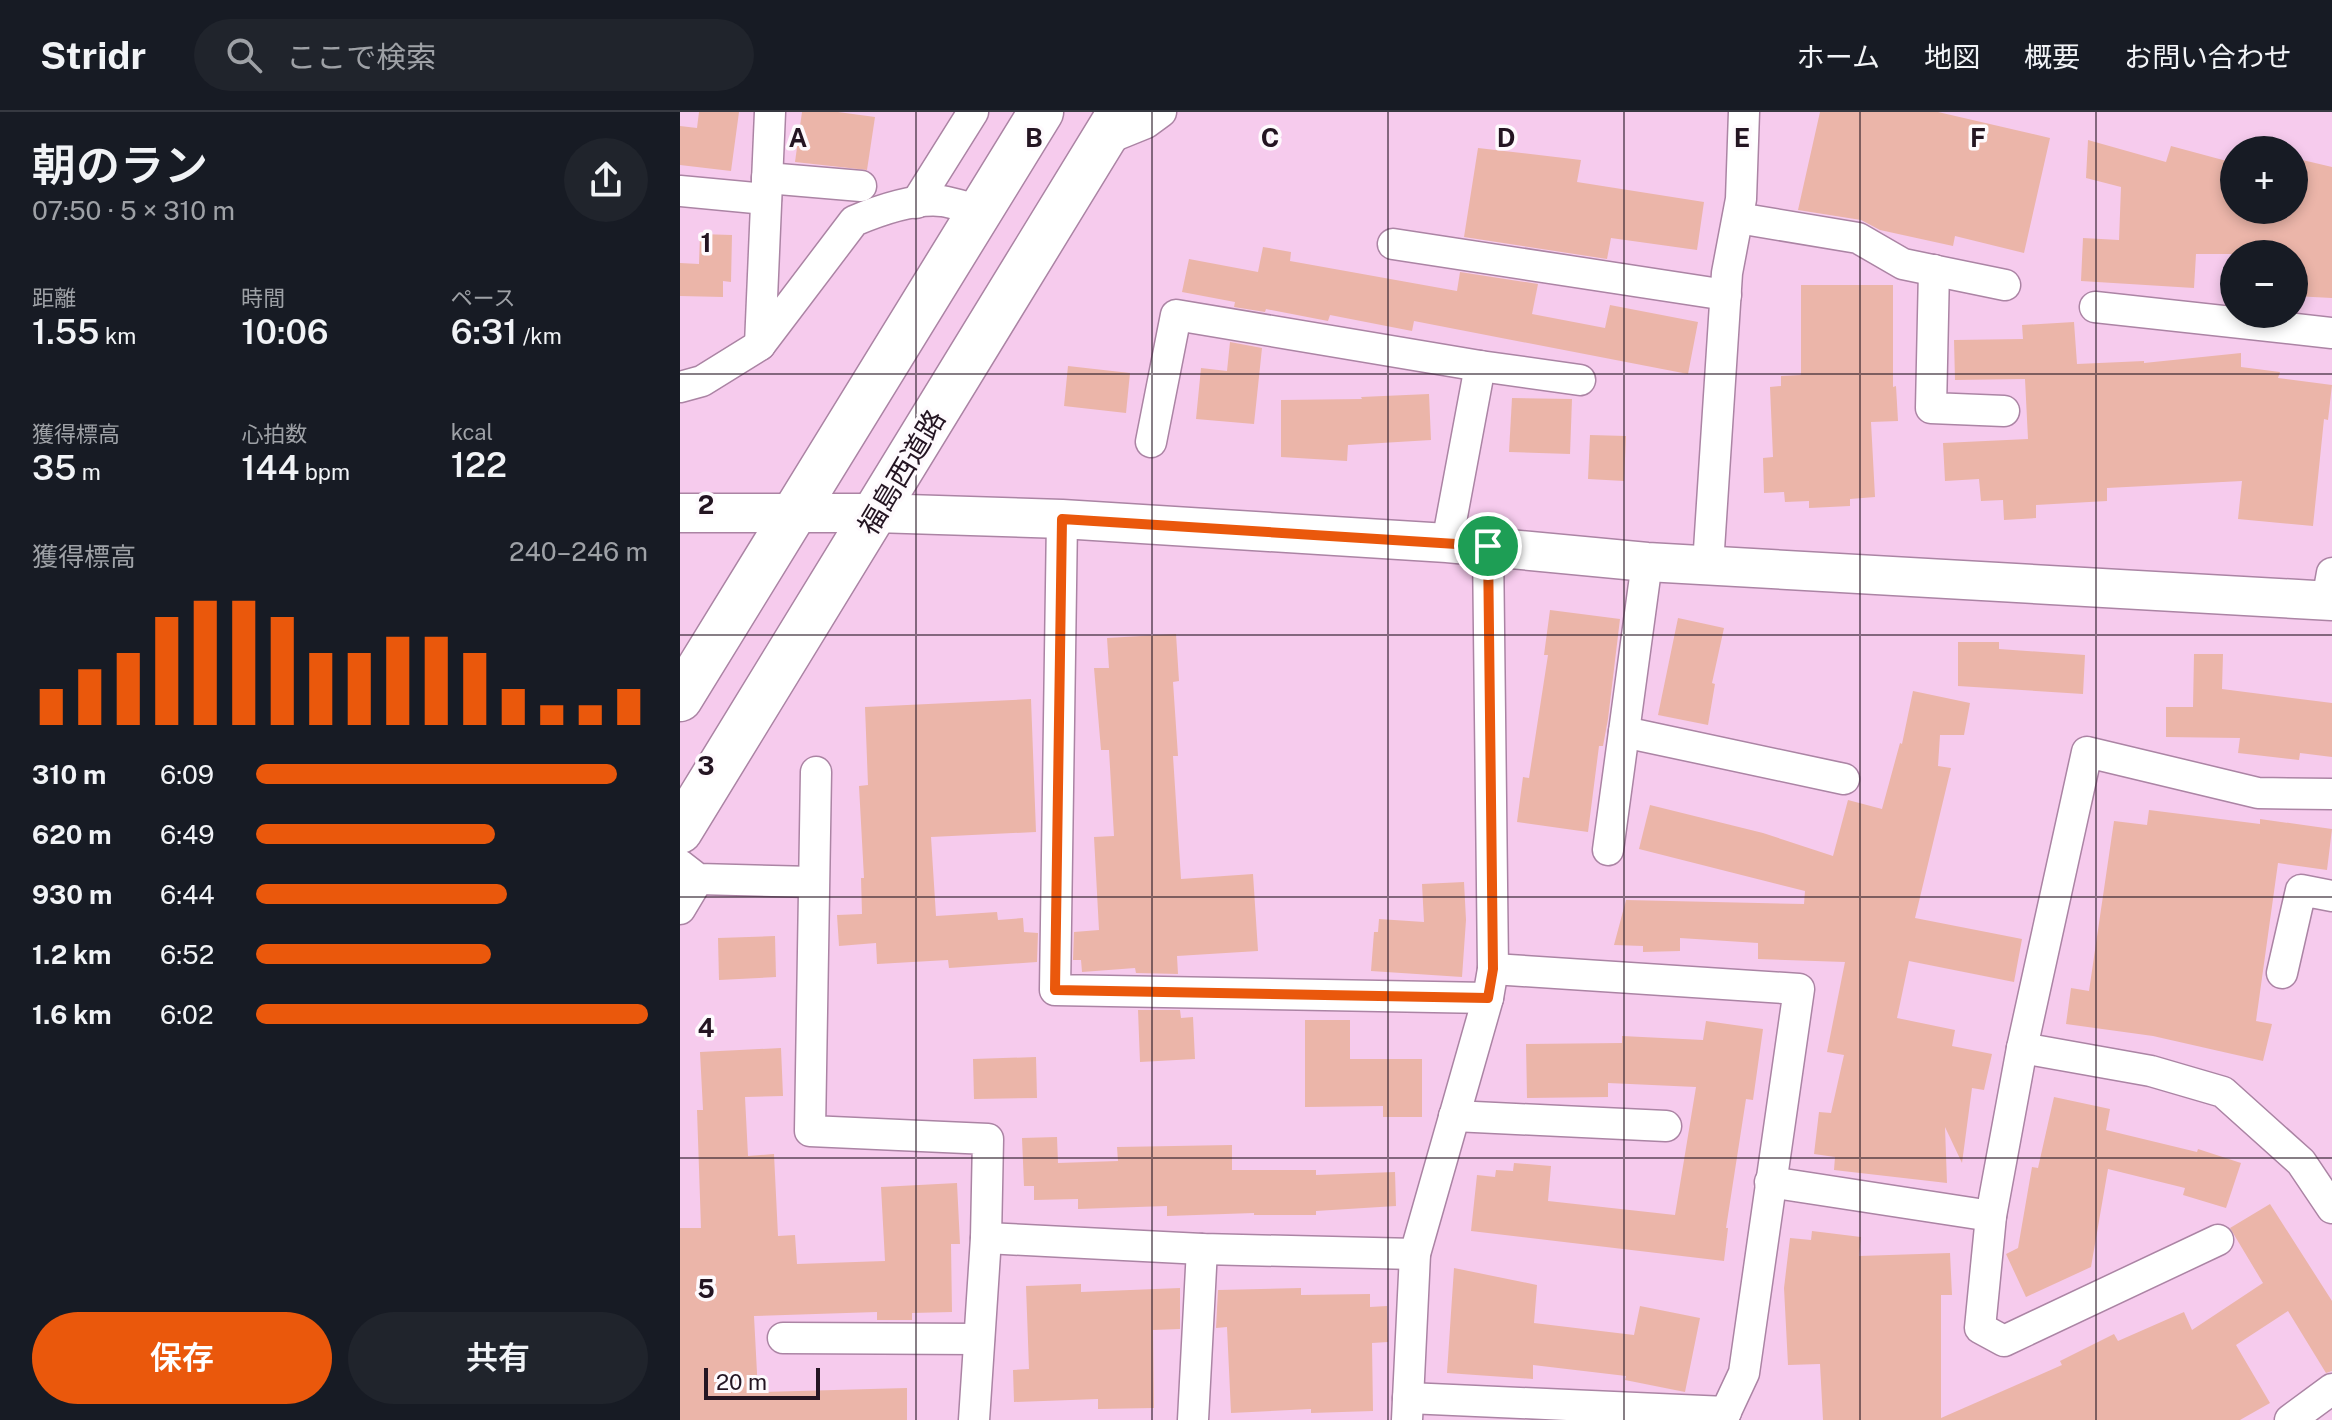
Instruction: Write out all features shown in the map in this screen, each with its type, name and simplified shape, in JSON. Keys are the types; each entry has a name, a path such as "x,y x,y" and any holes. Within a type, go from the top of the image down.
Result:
{"highway":[{"path":"680,699 1041,112"},
{"name":"福島西道路","path":"680,831 1112,126"}],"street":[{"path":"760,345 770,112"},
{"path":"916,203 973,112"},
{"path":"1112,126 1146,123 1161,112"},
{"path":"1708,565 1727,273 1741,199 1744,112"},
{"path":"680,191 861,186"},
{"path":"680,387 702,381 760,345 854,221 916,203 942,201 980,211"},
{"path":"1738,218 1858,238 1903,264 2005,285"},
{"path":"1393,244 1726,295"},
{"path":"1934,270 1931,408 2004,411"},
{"path":"2095,307 2332,333"},
{"path":"1151,442 1176,315 1580,380"},
{"path":"1447,543 1480,366"},
{"path":"680,513 875,513 1062,519 1488,546 1647,562 2330,592"},
{"path":"1062,519 1055,990 1490,983 1799,989 1744,1373 1724,1416 1408,1409 1415,1254 1490,983 1488,546"},
{"path":"1608,850 1647,562"},
{"path":"1624,732 1844,779"},
{"path":"2218,1240 2004,1341 1980,1328 1991,1216 2022,1048 2087,752 2258,793 2332,794"},
{"path":"816,772 810,1131 988,1139 986,1238 974,1420"},
{"path":"680,909 689,872 813,882"},
{"path":"2282,973 2301,890 2332,896"},
{"path":"2022,1048 2151,1071 2223,1092 2301,1162 2332,1208"},
{"path":"1454,1116 1666,1126"},
{"path":"1770,1182 1991,1216"},
{"path":"986,1238 1202,1249 1415,1254"},
{"path":"1193,1420 1202,1249"},
{"path":"783,1338 979,1339"},
{"path":"2290,1420 2332,1389"}],"building":[{"path":"699,112 739,112 731,171 680,165 680,126 697,128"},
{"path":"802,112 838,112 875,117 867,170 795,162"},
{"path":"1820,112 1938,112 2050,138 2024,253 1955,236 1953,246 1880,230 1861,220 1798,210"},
{"path":"2088,140 2166,162 2171,146 2220,159 2220,224 2308,224 2308,161 2332,167 2332,298 2308,297 2308,240 2220,240 2220,254 2196,254 2194,288 2081,281 2083,238 2119,240 2121,187 2086,178"},
{"path":"1478,148 1581,160 1577,182 1704,202 1697,250 1611,238 1607,259 1464,237"},
{"path":"700,234 732,235 731,282 723,281 723,297 680,296 680,263 699,264"},
{"path":"1263,247 1291,252 1290,261 1457,291 1460,272 1538,284 1532,314 1605,328 1610,305 1698,322 1688,374 1414,321 1412,331 1330,315 1328,321 1266,309 1265,312 1234,307 1235,302 1182,292 1189,259 1258,272"},
{"path":"1801,285 1893,285 1893,387 1896,386 1898,421 1871,422 1875,497 1850,499 1850,506 1809,508 1809,501 1785,502 1784,492 1764,493 1763,458 1773,457 1770,387 1781,386 1781,376 1801,375"},
{"path":"2074,322 2077,364 2144,363 2241,353 2241,367 2280,372 2278,378 2332,385 2328,420 2324,419 2313,526 2238,519 2242,481 2107,488 2107,501 2036,505 2036,518 2004,520 2003,500 1981,501 1979,479 1945,481 1943,443 2028,439 2025,379 1955,380 1954,340 2023,339 2022,325"},
{"path":"1230,342 1262,348 1254,424 1196,419 1201,368 1227,371"},
{"path":"1068,366 1130,373 1126,413 1064,406"},
{"path":"1429,394 1431,440 1348,445 1347,461 1281,457 1281,400"},
{"path":"1512,398 1572,399 1570,454 1509,452"},
{"path":"1590,435 1626,436 1624,481 1588,479"},
{"path":"1550,610 1620,619 1608,719 1603,746 1599,746 1588,832 1517,822 1523,777 1529,778 1548,655 1544,655"},
{"path":"1678,618 1724,628 1712,683 1715,684 1708,725 1658,715"},
{"path":"1176,634 1179,681 1173,682 1178,756 1173,756 1181,879 1253,874 1258,951 1177,956 1178,974 1136,973 1135,968 1082,972 1081,960 1073,960 1074,932 1099,930 1094,837 1114,836 1109,750 1101,750 1094,668 1109,668 1107,638"},
{"path":"1958,642 1999,642 1999,649 2085,655 2083,694 1958,686"},
{"path":"2194,654 2223,654 2222,689 2332,703 2332,757 2300,753 2299,760 2238,753 2240,738 2166,737 2166,707 2193,707"},
{"path":"1913,691 1970,703 1964,735 1940,735 1938,766 1951,768 1915,918 2022,939 2014,982 1909,961 1897,1018 1955,1030 1952,1046 1992,1054 1984,1090 1972,1088 1962,1163 1945,1127 1947,1183 1834,1170 1835,1157 1814,1154 1819,1112 1831,1113 1844,1055 1827,1052 1845,962 1758,959 1758,943 1680,938 1680,951 1643,952 1643,946 1614,945 1626,900 1804,904 1805,891 1639,849 1650,805 1763,833 1833,856 1848,800 1882,809 1902,744"},
{"path":"1031,699 1036,832 931,837 936,916 997,912 998,920 1023,918 1024,932 1038,933 1037,962 949,968 948,960 877,964 876,943 839,946 837,915 862,914 861,878 864,878 859,786 868,785 865,707"},
{"path":"2149,810 2260,824 2260,819 2332,829 2327,870 2278,863 2256,1021 2272,1024 2263,1061 2153,1036 2066,1024 2071,988 2089,991 2114,821 2147,825"},
{"path":"1464,882 1466,920 1462,977 1371,971 1374,932 1378,932 1379,919 1424,922 1422,884"},
{"path":"775,936 776,977 719,980 718,938"},
{"path":"1138,1010 1180,1010 1181,1018 1193,1017 1195,1059 1140,1062"},
{"path":"1305,1020 1350,1020 1350,1059 1422,1059 1422,1117 1383,1117 1383,1106 1305,1107"},
{"path":"1706,1021 1763,1029 1753,1100 1746,1099 1726,1228 1724,1261 1471,1231 1477,1175 1495,1177 1496,1170 1513,1171 1514,1163 1551,1166 1548,1201 1675,1215 1696,1087 1608,1083 1608,1097 1527,1098 1526,1044 1622,1043 1622,1036 1703,1040"},
{"path":"781,1048 783,1096 745,1097 748,1156 774,1154 778,1236 795,1235 797,1264 885,1261 881,1187 957,1183 960,1244 951,1244 952,1312 912,1313 912,1320 877,1320 877,1312 754,1316 758,1392 907,1388 907,1420 680,1420 680,1228 701,1228 697,1110 703,1110 700,1052"},
{"path":"1036,1057 1037,1098 974,1099 973,1059"},
{"path":"2054,1097 2110,1109 2106,1130 2197,1152 2198,1149 2241,1163 2226,1208 2183,1195 2185,1188 2108,1169 2091,1267 2026,1297 2006,1254 2018,1248 2032,1167 2038,1168"},
{"path":"1057,1137 1058,1163 1118,1161 1117,1147 1232,1145 1232,1170 1316,1170 1316,1175 1395,1172 1396,1206 1316,1211 1316,1215 1254,1213 1167,1216 1167,1206 1078,1209 1078,1199 1034,1200 1034,1186 1024,1186 1022,1138"},
{"path":"2270,1204 2332,1301 2332,1371 2326,1373 2288,1311 2236,1345 2270,1403 2240,1420 1823,1420 1820,1364 1788,1365 1784,1288 1790,1238 1811,1240 1812,1231 1861,1237 1859,1256 1950,1253 1952,1295 1941,1295 1941,1418 2062,1365 2060,1361 2114,1334 2118,1341 2184,1312 2192,1330 2263,1283 2230,1228"},
{"path":"1454,1268 1537,1285 1534,1323 1634,1335 1640,1306 1700,1318 1685,1392 1625,1380 1626,1376 1533,1365 1533,1379 1447,1373"},
{"path":"1081,1284 1081,1292 1180,1288 1180,1329 1153,1330 1154,1408 1098,1409 1098,1399 1014,1402 1013,1370 1029,1369 1026,1286"},
{"path":"1301,1288 1301,1295 1370,1294 1370,1307 1387,1306 1388,1342 1372,1343 1373,1411 1311,1413 1311,1409 1231,1413 1227,1327 1216,1328 1218,1290"}],"route":[{"path":"1062,519 1488,546 1493,969 1488,998 1055,990 1062,519"}]}
